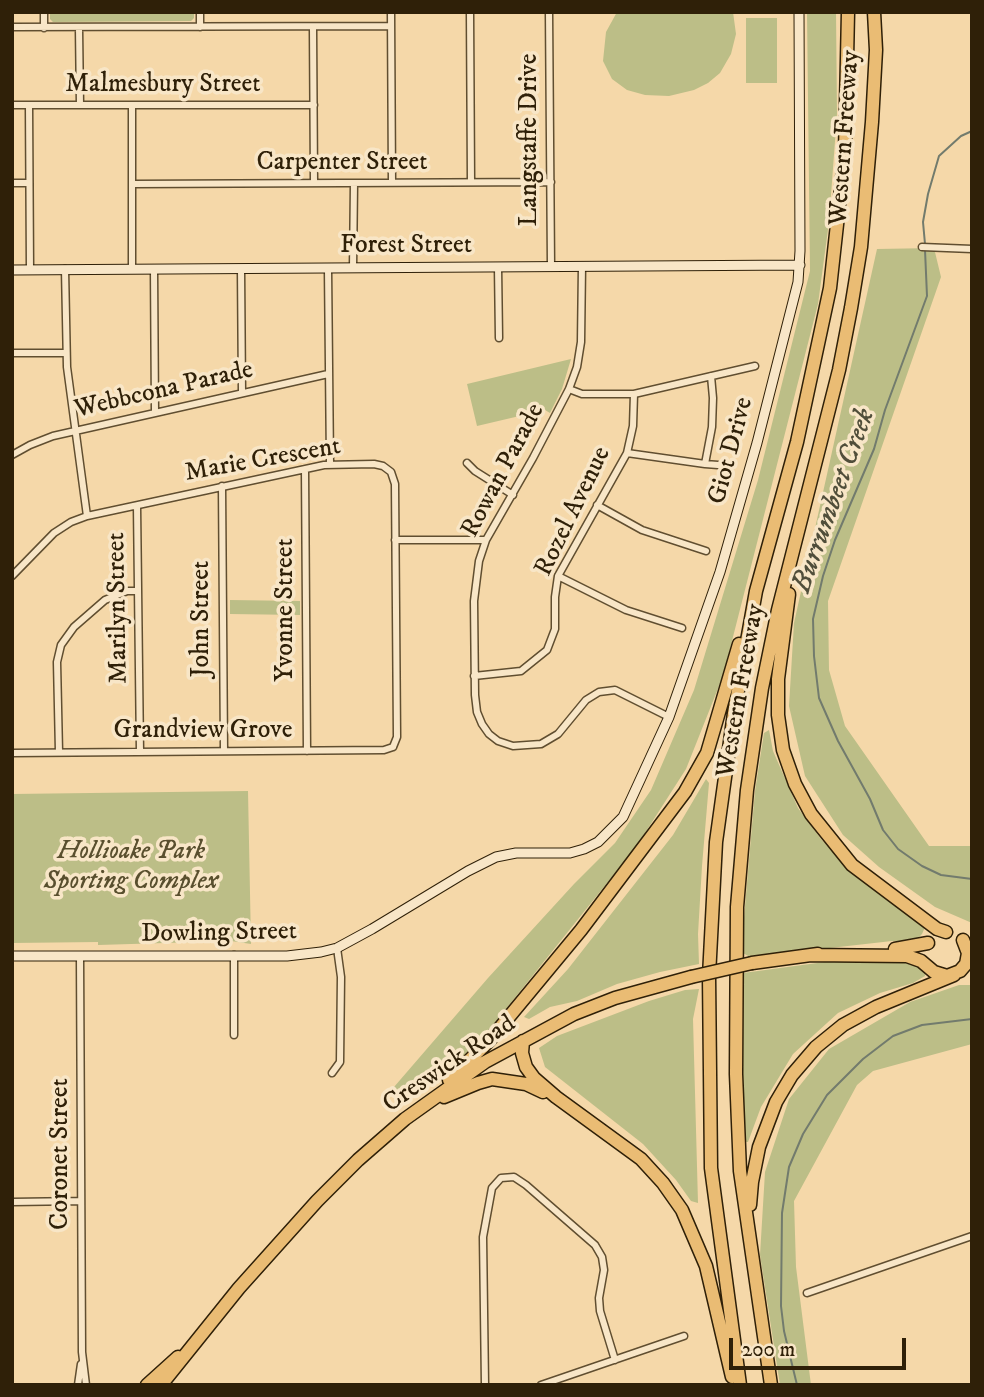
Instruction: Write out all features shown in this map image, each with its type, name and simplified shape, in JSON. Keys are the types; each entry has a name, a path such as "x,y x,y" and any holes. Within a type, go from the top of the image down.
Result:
{"highway":[{"name":"Western Freeway","path":"740,1385 711,1168 709,976 716,842 756,591 797,442 830,288 845,152 848,12"},
{"name":"Western Freeway","path":"771,1385 740,1171 736,1074 737,907 747,790 762,688 778,610 839,370 851,308 868,179 876,12"},
{"path":"748,1234 751,1182 759,1147 776,1102 792,1075 817,1047 843,1025 876,1007 954,975 969,963 967,944 958,936 937,929 852,865 811,814 795,784 783,750 778,715 778,679 797,534"},
{"path":"424,1105 489,1041 537,984 685,792 707,753 756,591"},
{"path":"946,932 937,934 928,943 925,953 929,967 940,975 954,975"},
{"name":"Creswick Road","path":"147,1385 194,1342 317,1201 358,1160 424,1105 485,1062 575,1014 615,998 691,977 810,955 846,950 910,948 928,943"},
{"name":"Creswick Road","path":"810,955 907,956 929,967"},
{"path":"537,984 510,1022 512,1036 523,1041 522,1053 526,1066 534,1078 556,1097 641,1159 663,1183 682,1210 706,1266 734,1385"},
{"path":"424,1105 492,1079 526,1084 556,1097"},
{"name":"Creswick Road","path":"161,1385 176,1369 194,1342"}],"street":[{"path":"44,12 44,28"},
{"path":"200,12 200,27"},
{"path":"391,12 392,183"},
{"path":"470,12 471,182"},
{"name":"Langstaffe Drive","path":"549,12 551,267"},
{"name":"Giot Drive","path":"570,853 598,842 624,817 670,717 720,572 770,392 800,265 799,12"},
{"path":"12,27 391,26"},
{"path":"313,27 314,183"},
{"path":"79,28 80,105"},
{"name":"Malmesbury Street","path":"12,105 314,105"},
{"path":"29,105 30,270"},
{"path":"132,106 132,269"},
{"name":"Carpenter Street","path":"133,184 551,182"},
{"path":"12,183 29,183"},
{"path":"353,268 354,183"},
{"path":"922,247 972,249"},
{"name":"Forest Street","path":"12,270 800,265"},
{"name":"Rowan Parade","path":"582,266 581,342 577,367 569,389 486,540 480,561 474,601 474,695 482,724 498,741 513,746 541,744 558,734 586,700 598,692 615,690 670,717"},
{"path":"498,267 499,338"},
{"path":"65,269 66,352 87,516"},
{"path":"155,269 155,413"},
{"path":"241,269 242,393"},
{"path":"328,269 330,464"},
{"path":"12,353 66,352"},
{"path":"569,389 582,394 634,394 755,366"},
{"name":"Webbcona Parade","path":"12,455 37,442 75,431 328,374"},
{"path":"705,464 712,427 713,398 710,376"},
{"name":"Rozel Avenue","path":"474,676 521,671 547,649 555,629 558,576 627,453 633,426 634,394"},
{"path":"627,453 731,466"},
{"path":"467,463 513,495"},
{"name":"Marie Crescent","path":"12,576 54,533 87,516 330,464 385,466 391,472 395,485 396,750"},
{"name":"Yvonne Street","path":"305,470 307,751"},
{"name":"John Street","path":"222,486 224,751"},
{"path":"597,505 642,530 706,551"},
{"name":"Marilyn Street","path":"137,506 140,752"},
{"path":"395,540 486,540"},
{"path":"558,576 626,611 682,628"},
{"path":"59,752 57,662 61,645 74,627 106,600 127,591 137,591"},
{"name":"Grandview Grove","path":"12,752 396,750"},
{"name":"Dowling Street","path":"12,956 287,956 337,948 496,857 516,853 570,853"},
{"path":"332,1073 340,1062 341,969 337,948"},
{"path":"233,955 234,1035"},
{"name":"Coronet Street","path":"80,957 82,1352 86,1385"},
{"path":"485,1385 483,1237 492,1188 501,1178 514,1177 595,1245 602,1257 604,1270 599,1298 600,1311 615,1360"},
{"path":"12,1202 81,1201"},
{"path":"807,1293 972,1236"},
{"path":"541,1385 684,1336"},
{"name":"Coronet Street","path":"78,1385 82,1352"}],"green space":[{"path":"50,12 194,12 194,18 191,21 53,22"},
{"path":"617,12 733,12 736,34 731,54 720,73 694,90 669,96 645,95 627,90 612,79 603,61 606,32"},
{"path":"807,12 836,12 837,114 829,222 818,304 723,676 686,769 636,847 489,1030 444,1075 406,1102 394,1087 488,978 615,843 651,790 694,690 758,480 810,271"},
{"path":"746,18 777,18 777,83 746,83"},
{"path":"934,248 941,277 828,601 829,670 845,726 929,846 972,846 972,923 935,907 879,867 843,835 805,776 789,706 794,623 877,249"},
{"path":"571,359 562,389 550,413 545,410 477,426 467,384"},
{"path":"230,600 300,601 300,615 230,614"},
{"path":"769,730 773,751 798,808 821,839 843,863 880,895 926,925 913,943 892,941 750,957 741,952 755,791 764,733"},
{"path":"706,779 709,783 698,934 699,964 617,984 577,1001 550,1007 529,1019 524,1017 568,969 673,835"},
{"name":"Hollioake Park Sporting Complex","path":"248,791 251,944 231,941 98,945 98,942 12,943 12,794"},
{"path":"847,959 911,961 925,968 925,976 838,1013 793,1054 761,1107 748,1142 743,1142 743,973"},
{"path":"959,985 972,985 972,1044 873,1071 857,1085 794,1201 796,1267 811,1385 780,1385 760,1255 765,1172 789,1099 829,1049 910,1002"},
{"path":"699,989 693,1019 698,1203 691,1201 643,1144 545,1067 539,1048 557,1036 649,1001 685,990"}],"waterway":[{"name":"Burrumbeet Creek","path":"925,244 923,222 939,156 961,136 972,131"},
{"name":"Burrumbeet Creek","path":"925,250 927,296 885,410 874,449 835,540 823,576 813,619 814,656 819,698 883,830 898,849 922,866 941,875 972,879"},
{"name":"Burrumbeet Creek","path":"797,1385 781,1306 782,1213 789,1167 803,1134 827,1095 863,1059 893,1036 922,1025 972,1019"}]}
